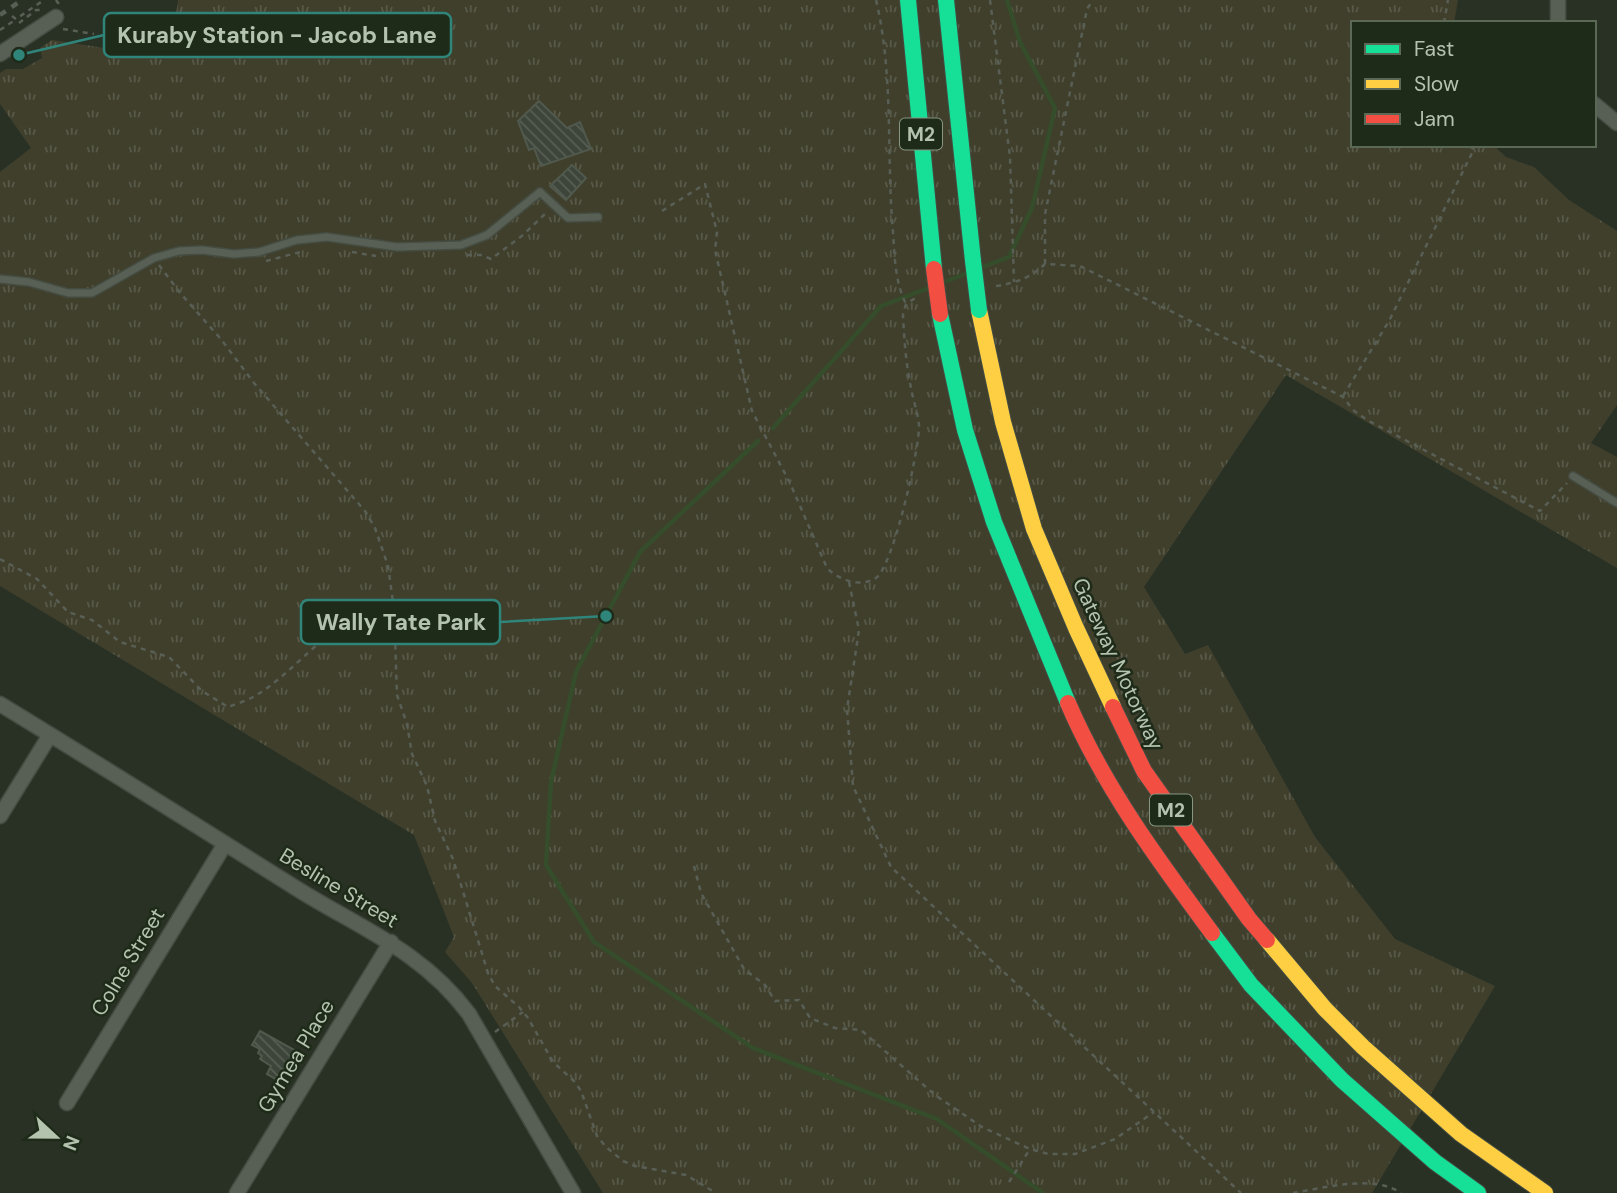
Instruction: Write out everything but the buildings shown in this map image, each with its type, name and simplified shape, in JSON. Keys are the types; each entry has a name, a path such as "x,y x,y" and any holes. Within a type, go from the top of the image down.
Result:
{"highway":[{"name":"M2","path":"908,0 934,269 940,314 965,430 994,522 1065,695 1110,787 1169,875 1251,985 1342,1080 1435,1162 1478,1193"},
{"name":"Gateway Motorway","path":"946,0 979,310 1003,422 1034,529 1104,691 1144,771 1249,919 1325,1009 1363,1047 1461,1134 1545,1193"}],"street":[{"path":"1558,0 1558,21"},
{"path":"0,54 55,10"},
{"path":"1596,106 1617,123"},
{"name":"Besline Street","path":"0,704 307,895 391,942 428,970 453,992 469,1014 573,1193"},
{"path":"0,816 50,734"},
{"name":"Colne Street","path":"67,1102 225,844"},
{"name":"Gymea Place","path":"237,1193 391,942"}],"lane":[{"path":"0,279 29,282 68,293 92,293 154,258 179,251 202,250 233,254 259,252 297,240 327,237 397,247 461,245 487,235 540,192 568,218 598,217"},
{"path":"1573,476 1617,503"}],"path":[{"path":"0,30 44,0"},
{"path":"62,0 55,10 94,34"},
{"path":"876,0 885,54 897,285 906,304"},
{"path":"990,0 1010,157 1014,283"},
{"path":"1045,264 1045,214 1087,9 1093,0"},
{"path":"1444,21 1448,0"},
{"path":"1343,397 1389,321 1474,149 1470,147"},
{"path":"662,211 705,184 717,232 715,250 752,411 790,483 827,568 835,576 849,582 877,578 887,564 901,522 919,441 919,423 911,388 903,314 906,304 915,298 927,296"},
{"path":"468,255 482,255 491,259 523,235 554,205"},
{"path":"265,262 308,250"},
{"path":"352,252 377,256"},
{"path":"154,258 254,383 365,511 376,528 388,566 394,609 397,695 407,724 412,754 427,786 435,821 453,859 488,973 500,992 523,1012 539,1034 553,1062 581,1091 591,1123 606,1147 623,1161 635,1166 686,1175 716,1193"},
{"path":"989,286 1014,283 1033,275 1045,264 1080,267 1343,397 1353,410 1367,420 1540,511 1573,476"},
{"path":"161,267 168,265"},
{"path":"0,559 37,579 68,612 92,620 120,642 169,657 202,691 228,707 253,697 336,630 377,609 394,609"},
{"path":"849,582 859,631 847,709 853,786 891,867 1241,1193"},
{"path":"694,866 701,893 744,969 765,985 775,1001 799,1000 810,1018 835,1028 861,1030 935,1096 982,1127 1030,1149 1048,1154 1075,1154 1115,1139 1154,1112"},
{"path":"484,1040 523,1012"},
{"path":"1009,1182 1030,1149"},
{"path":"1293,1193 1354,1183 1393,1188 1401,1193"}],"green space":[{"path":"178,0 1458,0 1454,21 1351,21 1351,147 1495,147 1506,157 1534,167 1569,200 1617,231 1617,405 1591,443 1617,457 1617,568 1286,375 1144,587 1185,654 1208,645 1315,837 1395,939 1495,986 1372,1193 603,1193 472,983 445,952 454,937 414,835 0,586 0,172 31,148 0,104 0,73 6,69 23,69 42,58 40,48 52,40 170,58"}],"waterway":[{"path":"983,267 1009,257 1032,208 1055,108 1020,42 1007,0"},
{"path":"947,281 965,274"},
{"path":"773,428 881,306 926,289"},
{"path":"758,441 640,552 576,672 551,782 546,865 594,942 753,1048 937,1119 1043,1193"}],"railway":[{"path":"0,15 22,0"}],"traffic: fast":[{"path":"908,0 934,269"},
{"path":"946,0 973,261"},
{"path":"973,261 979,310"},
{"path":"940,314 965,430 994,522 1068,703"},
{"path":"1212,933 1251,985 1342,1080 1435,1162 1478,1193"}],"traffic: slow":[{"path":"979,310 1003,422 1034,529 1113,707"},
{"path":"1267,940 1325,1009 1363,1047 1461,1134 1545,1193"}],"traffic: jam":[{"path":"934,269 940,314"},
{"path":"1068,703 1115,793 1212,933"},
{"path":"1113,707 1144,771 1249,919 1267,940"}],"place":[{"name":"Kuraby Station - Jacob Lane","path":"19,55"},
{"name":"Wally Tate Park","path":"606,616"}]}
